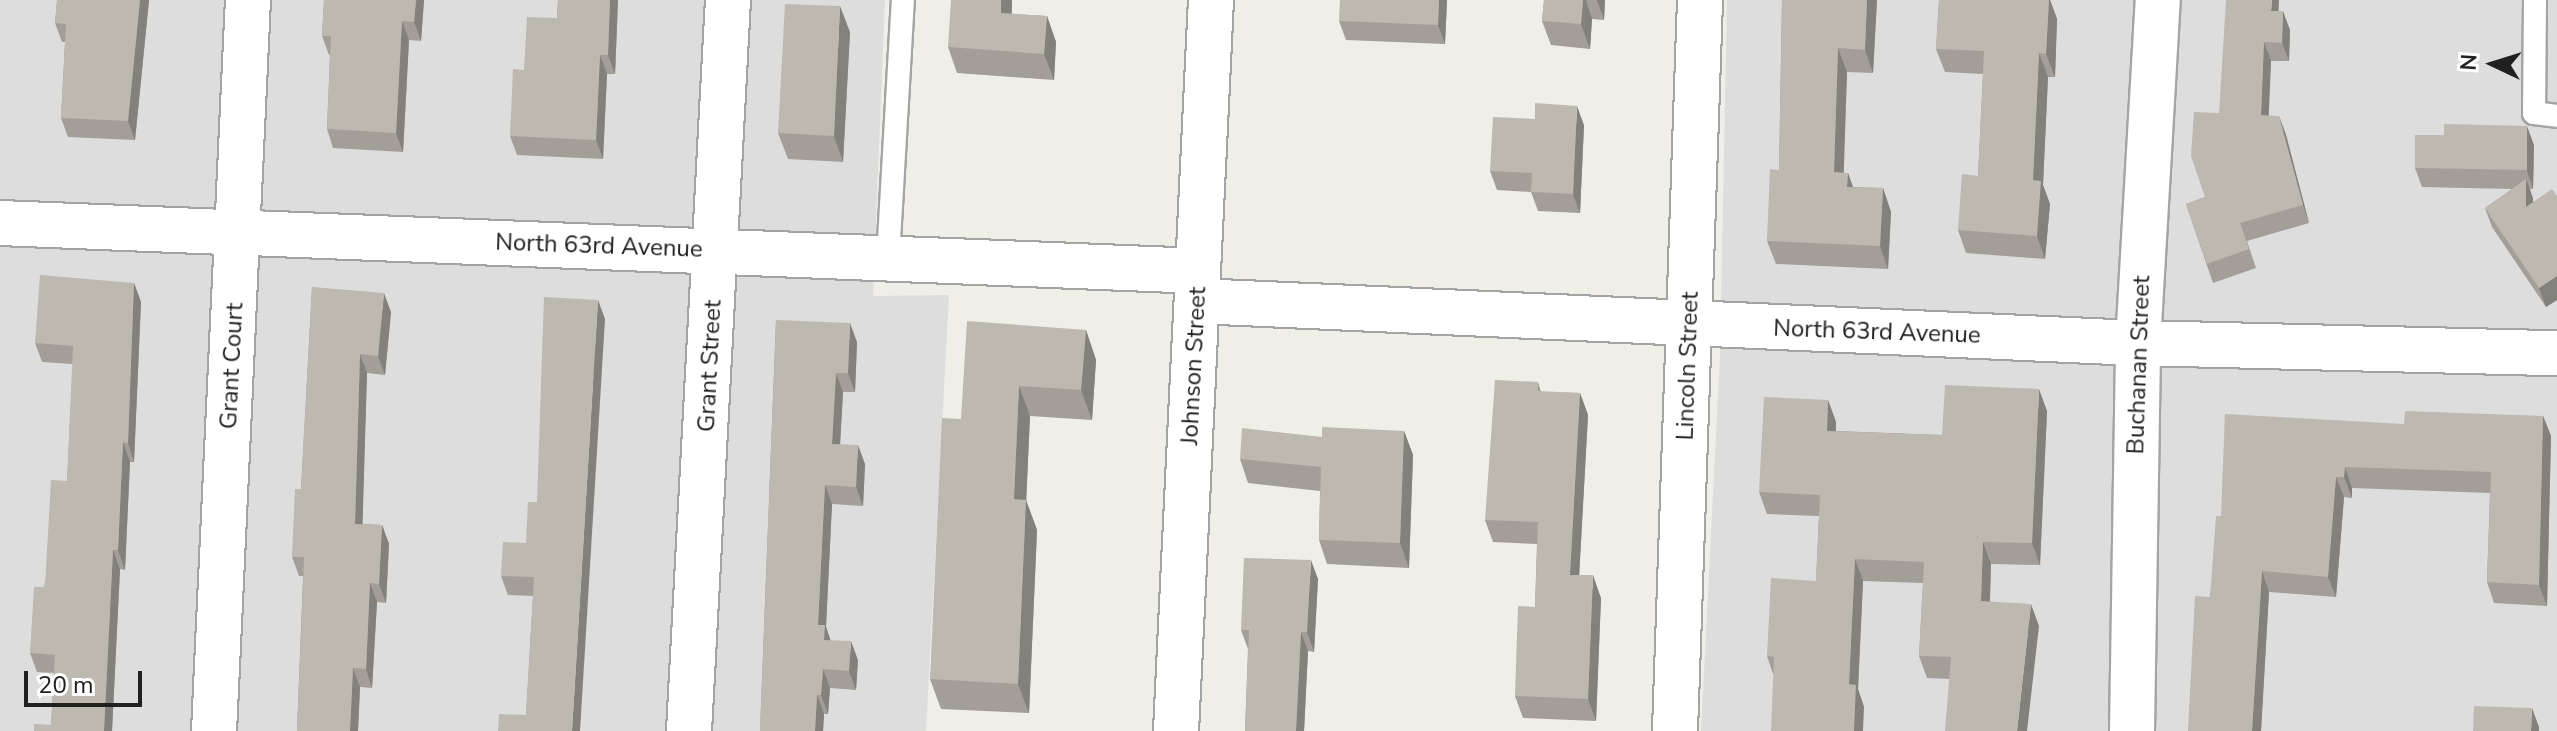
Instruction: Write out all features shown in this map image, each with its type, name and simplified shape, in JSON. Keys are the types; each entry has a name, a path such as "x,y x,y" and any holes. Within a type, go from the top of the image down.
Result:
{"street":[{"name":"Grant Court","path":"214,731 240,233 248,0"},
{"name":"Grant Street","path":"689,731 728,0"},
{"name":"Johnson Street","path":"1176,731 1211,0"},
{"name":"Lincoln Street","path":"1675,731 1700,0"},
{"name":"Buchanan Street","path":"2132,731 2138,343 2158,0"},
{"name":"North 63rd Avenue","path":"0,223 888,258 1689,325 2138,343 2557,353"}],"lane":[{"path":"888,258 903,0"},
{"path":"2535,0 2534,113 2557,116"}],"shaded area":[{"path":"0,0 885,0 873,296 949,295 926,731 0,731"},
{"path":"1727,0 2557,0 2557,731 1701,731 1720,355"}],"building":[{"path":"57,0 140,0 128,121 61,118 66,24 55,23"},
{"path":"324,0 416,0 414,22 402,21 396,133 327,129 331,36 322,36"},
{"path":"558,0 610,0 608,55 600,55 596,140 510,136 513,69 524,70 527,17 557,18"},
{"path":"951,0 1001,0 1001,13 1047,16 1044,54 948,47"},
{"path":"1340,0 1439,0 1438,25 1339,21"},
{"path":"1544,0 1583,0 1581,24 1542,21"},
{"path":"1782,0 1867,0 1865,50 1838,48 1834,172 1848,173 1847,187 1883,188 1880,246 1767,241 1770,169 1779,170"},
{"path":"1939,0 2049,0 2046,54 2039,53 2033,180 2041,181 2037,236 1958,230 1962,174 1978,176 1984,51 1936,49"},
{"path":"2226,0 2272,0 2271,11 2283,11 2282,43 2264,42 2261,115 2279,116 2303,205 2240,223 2249,249 2207,264 2186,204 2205,197 2191,156 2194,112 2219,113"},
{"path":"785,4 840,6 834,136 778,133"},
{"path":"1535,103 1577,106 1573,194 1531,192 1532,173 1490,171 1493,117 1535,119"},
{"path":"2444,124 2527,126 2527,170 2415,168 2415,135 2444,135"},
{"path":"2526,179 2526,207 2552,189 2557,196 2557,276 2539,288 2485,208"},
{"path":"40,275 134,283 128,443 123,442 118,550 113,550 104,731 34,731 34,724 51,725 55,655 30,653 34,587 45,587 51,480 67,481 73,346 35,343"},
{"path":"312,287 384,293 378,356 360,354 355,524 382,525 379,584 370,583 366,669 353,668 350,731 297,731 304,557 292,557 295,489 301,489"},
{"path":"544,297 598,300 572,731 498,731 499,714 526,715 534,577 501,576 503,542 526,543 528,502 537,502"},
{"path":"776,320 850,323 848,373 836,373 832,444 858,445 856,487 825,485 818,625 825,625 824,640 851,641 849,671 823,669 821,695 817,695 815,731 760,731"},
{"path":"967,321 1086,330 1081,390 1019,386 1014,499 1026,500 1018,684 930,679 942,418 961,419"},
{"path":"1495,380 1538,382 1538,391 1580,393 1570,575 1593,575 1588,699 1515,696 1518,606 1535,607 1538,522 1485,520"},
{"path":"1945,385 2039,389 2032,543 1983,542 1981,601 2031,604 2017,731 1945,731 1951,657 1919,656 1924,562 1855,559 1849,684 1856,685 1854,731 1771,731 1774,657 1767,656 1771,578 1816,581 1820,495 1759,492 1764,397 1828,400 1827,431 1942,435"},
{"path":"2405,411 2543,416 2539,585 2487,582 2491,472 2345,467 2344,477 2336,477 2328,577 2262,571 2252,731 2188,731 2195,596 2210,597 2216,516 2221,516 2225,414 2404,424"},
{"path":"1322,427 1404,431 1400,543 1319,540 1321,467 1240,459 1242,428 1322,437"},
{"path":"1244,558 1311,560 1307,632 1301,632 1296,731 1245,731 1249,630 1241,630"},
{"path":"2474,706 2532,708 2531,731 2473,731"}]}
